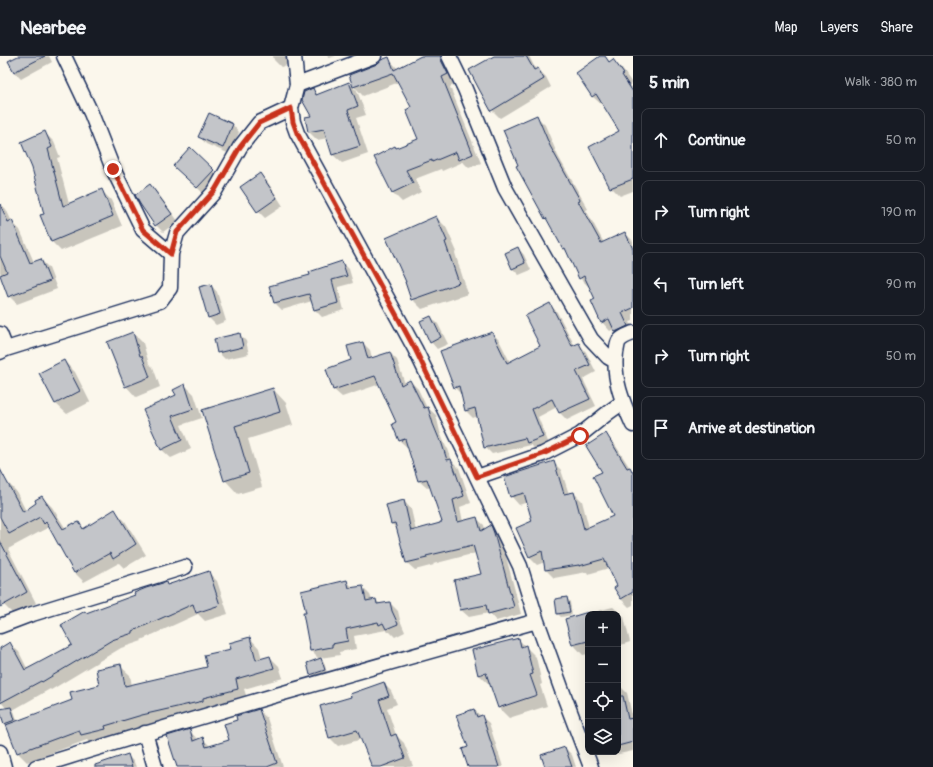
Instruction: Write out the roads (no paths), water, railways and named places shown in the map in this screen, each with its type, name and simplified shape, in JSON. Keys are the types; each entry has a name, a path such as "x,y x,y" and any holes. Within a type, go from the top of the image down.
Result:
{"street":[{"path":"64,56 91,114 113,169 143,230 171,254"},
{"path":"294,56 297,85 291,108 293,122 297,133 415,349 520,566 537,620 591,767"},
{"path":"297,85 374,56"},
{"path":"449,56 465,89 505,188 591,339 608,357 615,361"},
{"path":"0,334 3,351 160,301 170,288 171,254 177,232 215,190 240,147 259,123 291,108"},
{"path":"633,334 620,340 617,346 615,361 617,378 623,402 633,425"},
{"path":"477,477 543,454 580,436 623,402"},
{"path":"0,626 28,615 185,568"},
{"path":"36,767 308,685 537,620"},
{"path":"146,733 156,767"},
{"path":"0,752 4,767"}]}
